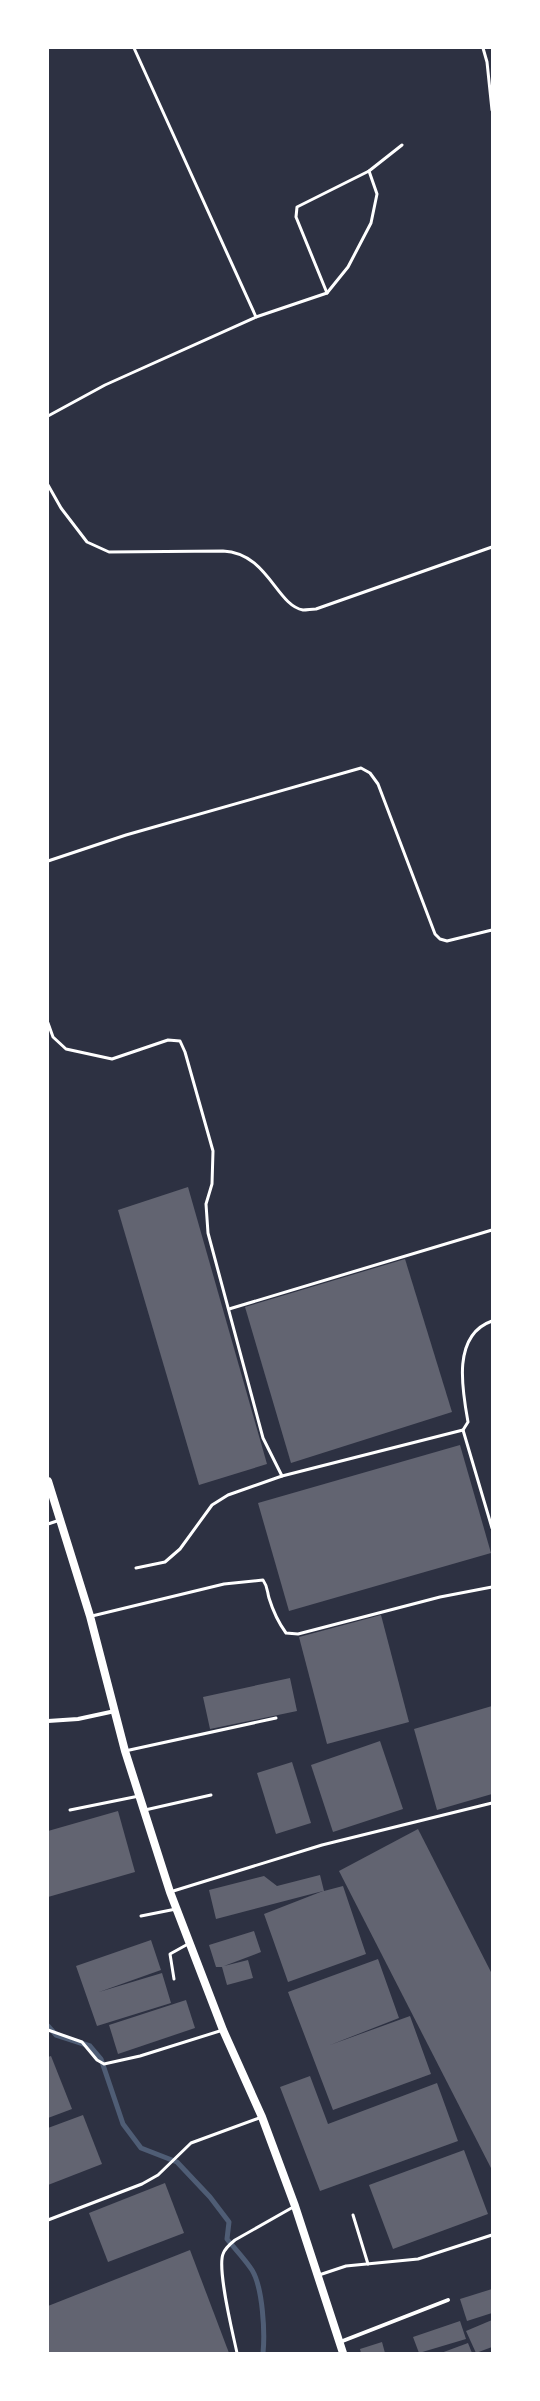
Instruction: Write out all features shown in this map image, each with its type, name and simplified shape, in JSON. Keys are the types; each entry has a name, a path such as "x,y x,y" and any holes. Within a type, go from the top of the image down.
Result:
{"main road":[{"path":"48,1481 90,1616 125,1751 170,1892 192,1942 223,2030 262,2117 295,2206 343,2353"}],"street":[{"path":"48,1721 78,1719 115,1711"},
{"path":"340,2342 448,2300"}],"lane":[{"path":"134,48 256,317"},
{"path":"483,48 487,62 492,110"},
{"path":"327,293 296,217 297,207 369,171 402,145"},
{"path":"48,416 105,385 256,317 327,293 348,267 371,223 377,194 369,171"},
{"path":"48,484 61,508 87,542 109,552 223,551 242,554 261,568 290,602 302,610 316,609 492,548"},
{"path":"48,861 126,835 361,768 370,773 378,784 435,934 440,939 447,941 492,930"},
{"path":"48,1023 53,1037 66,1049 112,1059 168,1040 180,1041 192,1075 213,1151 212,1184 206,1204 206,1217 228,1309 263,1438 282,1476"},
{"path":"228,1309 492,1230"},
{"path":"136,1568 165,1562 180,1549 212,1504 228,1495 282,1476 463,1430 468,1422 462,1376 465,1348 473,1333 481,1325 492,1321"},
{"path":"463,1430 492,1528"},
{"path":"48,1524 60,1520"},
{"path":"90,1616 224,1584 263,1580 268,1588 269,1597 277,1622 286,1633 298,1634 440,1596 492,1587"},
{"path":"125,1751 276,1718"},
{"path":"145,1810 211,1795"},
{"path":"70,1810 140,1796"},
{"path":"170,1892 322,1845 492,1803"},
{"path":"141,1916 177,1909"},
{"path":"174,1979 170,1954 192,1942"},
{"path":"48,2030 82,2042 97,2060 104,2064 140,2056 223,2030"},
{"path":"48,2220 142,2184 158,2175 191,2143 262,2117"},
{"path":"237,2353 226,2305 222,2256 226,2247 235,2240 295,2206"},
{"path":"352,2215 368,2264"},
{"path":"318,2275 346,2266 418,2259 492,2235"}],"building":[{"path":"188,1187 267,1464 199,1485 118,1210"},
{"path":"405,1259 452,1412 291,1463 245,1307"},
{"path":"460,1445 491,1553 289,1611 258,1503"},
{"path":"381,1615 409,1722 327,1744 299,1637"},
{"path":"290,1678 297,1711 210,1729 203,1697"},
{"path":"492,1706 492,1794 437,1810 414,1729"},
{"path":"380,1741 403,1809 333,1832 311,1765"},
{"path":"292,1762 311,1823 276,1834 257,1773"},
{"path":"118,1811 135,1872 48,1897 48,1831"},
{"path":"418,1829 492,1974 492,2170 339,1871"},
{"path":"320,1875 324,1891 343,1886 366,1954 288,1982 264,1914 323,1891 216,1919 209,1890 264,1876 277,1886"},
{"path":"254,1931 261,1952 224,1966 248,1960 253,1978 227,1985 222,1967 216,1967 209,1945"},
{"path":"151,1940 161,1970 99,1992 162,1973 171,2003 97,2026 76,1966"},
{"path":"378,1959 399,2018 330,2045 410,2016 431,2074 333,2110 288,1992"},
{"path":"186,2000 195,2028 118,2054 109,2025"},
{"path":"51,2056 72,2109 48,2118 48,2057"},
{"path":"310,2076 328,2124 437,2083 458,2141 320,2191 280,2087"},
{"path":"83,2115 102,2164 48,2185 48,2128"},
{"path":"464,2150 488,2214 393,2249 369,2185"},
{"path":"165,2183 184,2233 108,2262 89,2213"},
{"path":"190,2250 229,2353 48,2353 48,2306"},
{"path":"492,2289 492,2313 467,2321 460,2299"},
{"path":"492,2320 492,2347 476,2353 466,2331"},
{"path":"460,2321 466,2339 419,2353 413,2337"},
{"path":"382,2342 385,2353 361,2353 360,2349"},
{"path":"468,2343 472,2353 441,2353"}],"waterway":[{"path":"48,2026 56,2035 90,2046 101,2059 123,2124 141,2148 177,2162 210,2197 229,2222 227,2239 252,2270 259,2288 264,2334 263,2353"}]}
